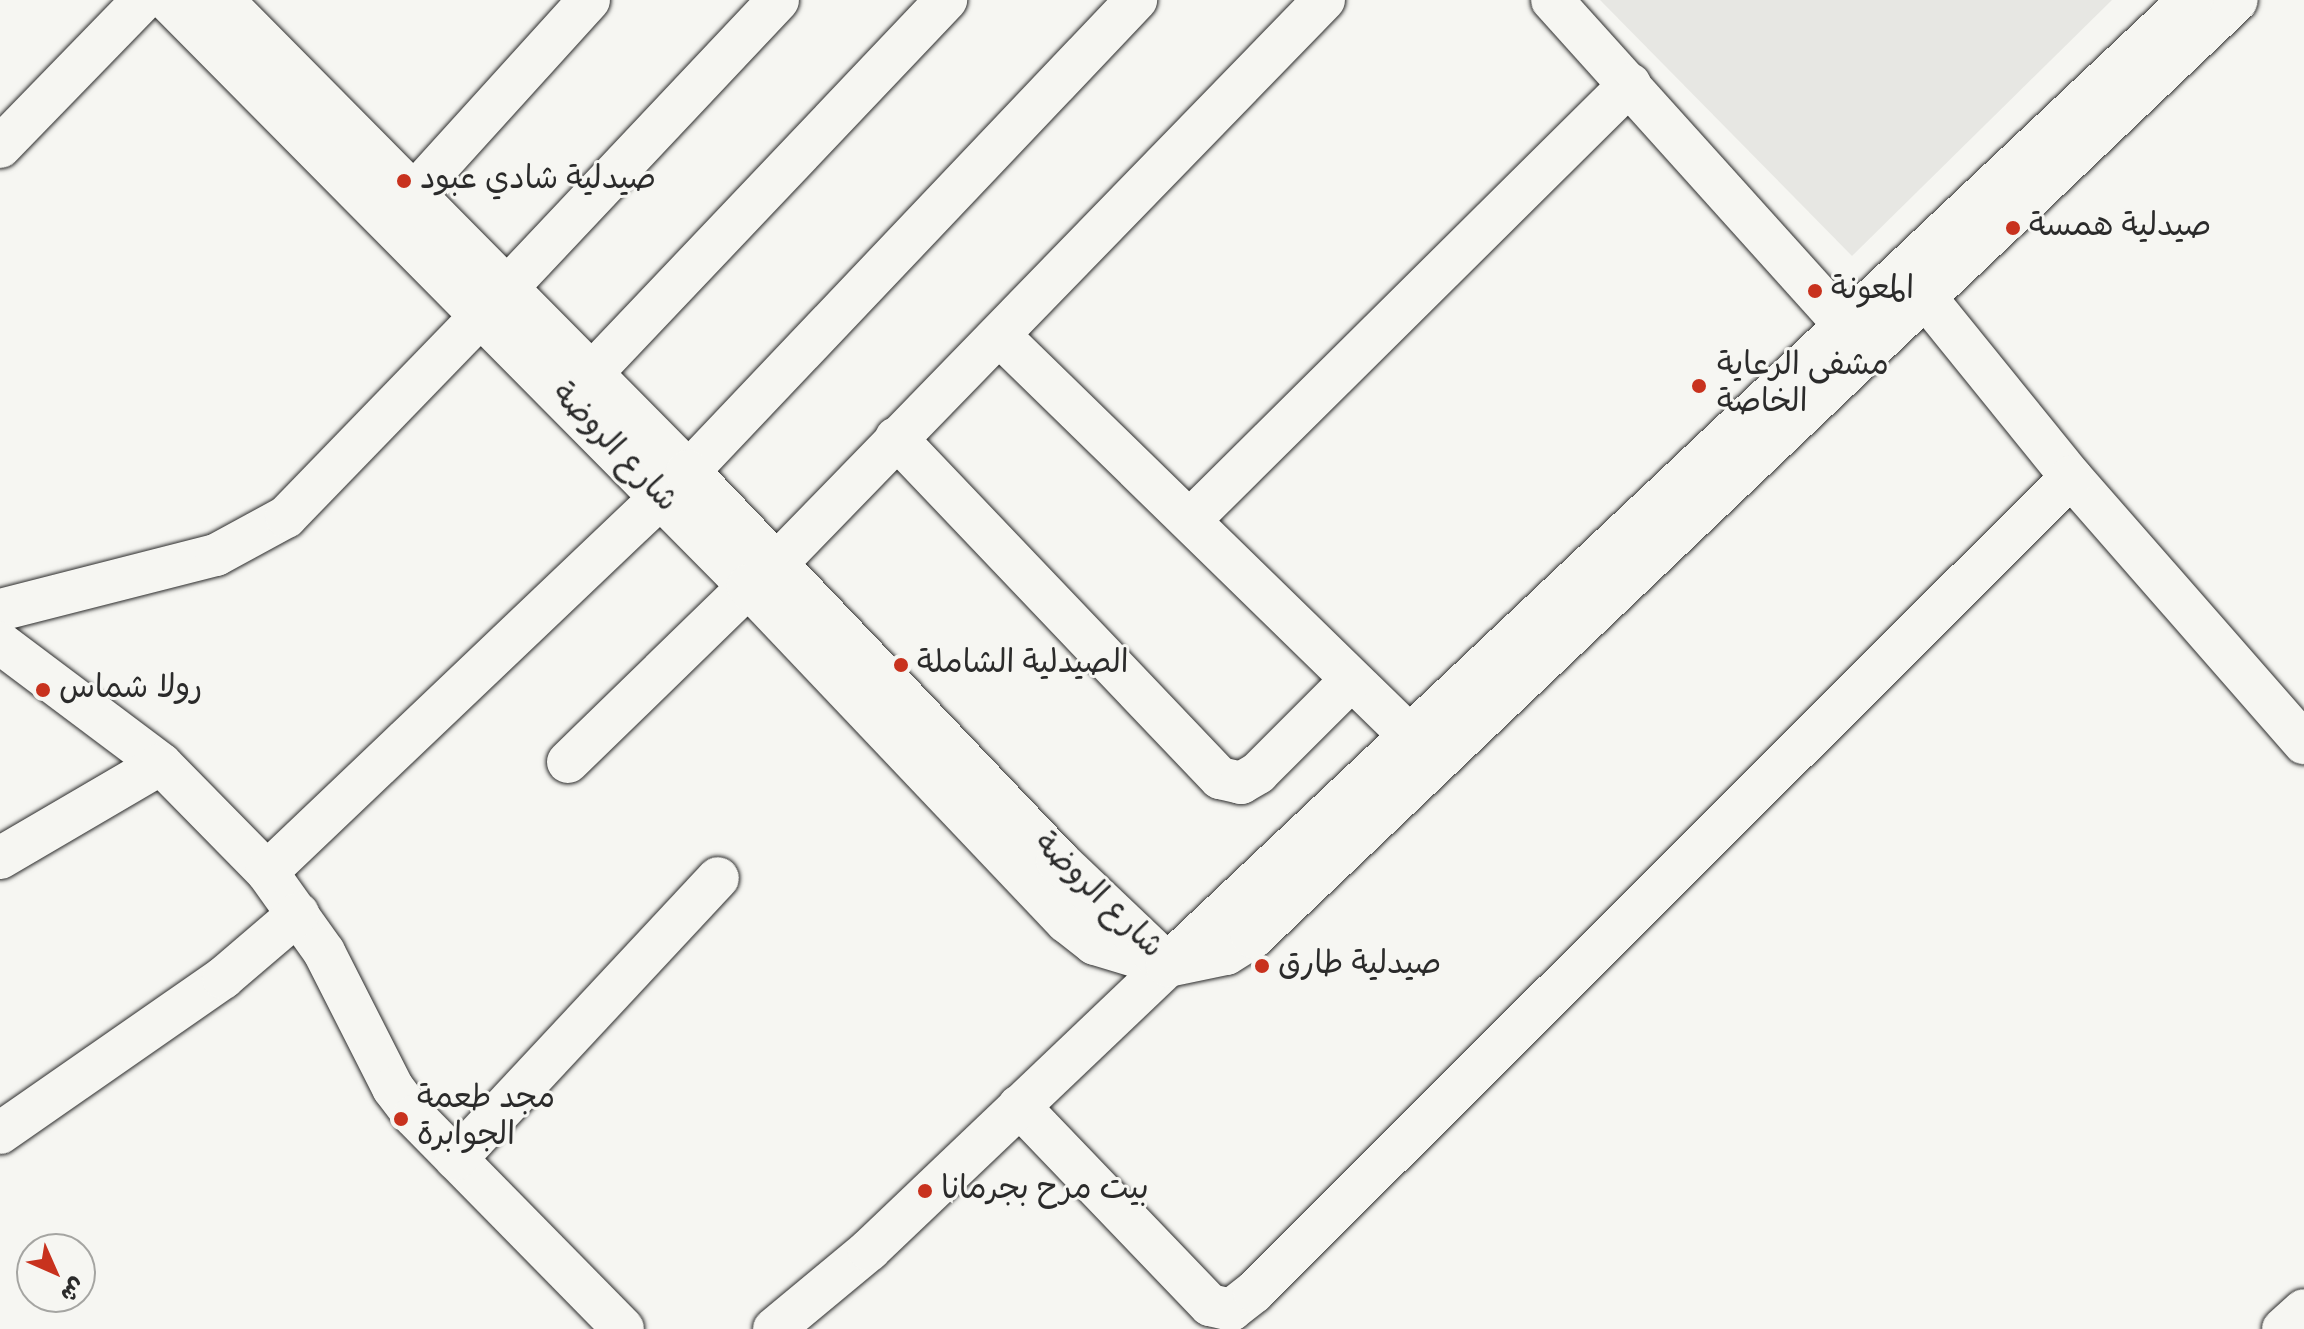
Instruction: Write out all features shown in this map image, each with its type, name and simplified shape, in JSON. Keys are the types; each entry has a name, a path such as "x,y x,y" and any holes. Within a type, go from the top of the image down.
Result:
{"street":[{"path":"0,147 143,0"},
{"name":"شارع الروضة","path":"169,0 494,302 763,574 1067,921 1095,943 1168,965"},
{"path":"415,192 589,0"},
{"path":"0,610 216,555 286,517 494,302 778,0"},
{"path":"591,374 946,0"},
{"path":"267,872 674,485 1136,0"},
{"path":"568,762 763,574 896,438 1001,337 1324,0"},
{"path":"1552,0 1846,327"},
{"path":"1168,965 1226,953 1253,936 1916,284 2191,0"},
{"path":"774,1329 869,1250 1846,327 1916,284 2236,0"},
{"name":"شارع الروضة","path":"226,2 415,192 494,302 591,374 674,485"},
{"path":"1191,519 1630,84"},
{"path":"1916,284 2071,477 2304,743"},
{"path":"1001,337 1191,519 1350,681 1411,737"},
{"path":"896,438 1220,778 1241,783 1258,773 1350,681"},
{"path":"1019,1106 1210,1305 1231,1310 1265,1281 2071,477"},
{"path":"0,643 161,764 267,872 324,952 393,1088 456,1159 623,1329"},
{"path":"0,858 161,764"},
{"path":"456,1159 718,878"},
{"path":"0,1133 223,978 298,914"},
{"path":"2283,1329 2304,1310"}],"shaded area":[{"path":"1600,0 2112,0 1852,256"}],"place":[{"name":"صيدلية شادي عبود","path":"404,181"},
{"name":"صيدلية همسة","path":"2013,228"},
{"name":"المعونة","path":"1815,291"},
{"name":"مشفى الرعاية الخاصة","path":"1699,386"},
{"name":"الصيدلية الشاملة","path":"901,665"},
{"name":"رولا شماس","path":"43,690"},
{"name":"صيدلية طارق","path":"1262,966"},
{"name":"مجد طعمة الجوابرة","path":"401,1119"},
{"name":"بيت مرح بجرمانا","path":"925,1191"}]}
